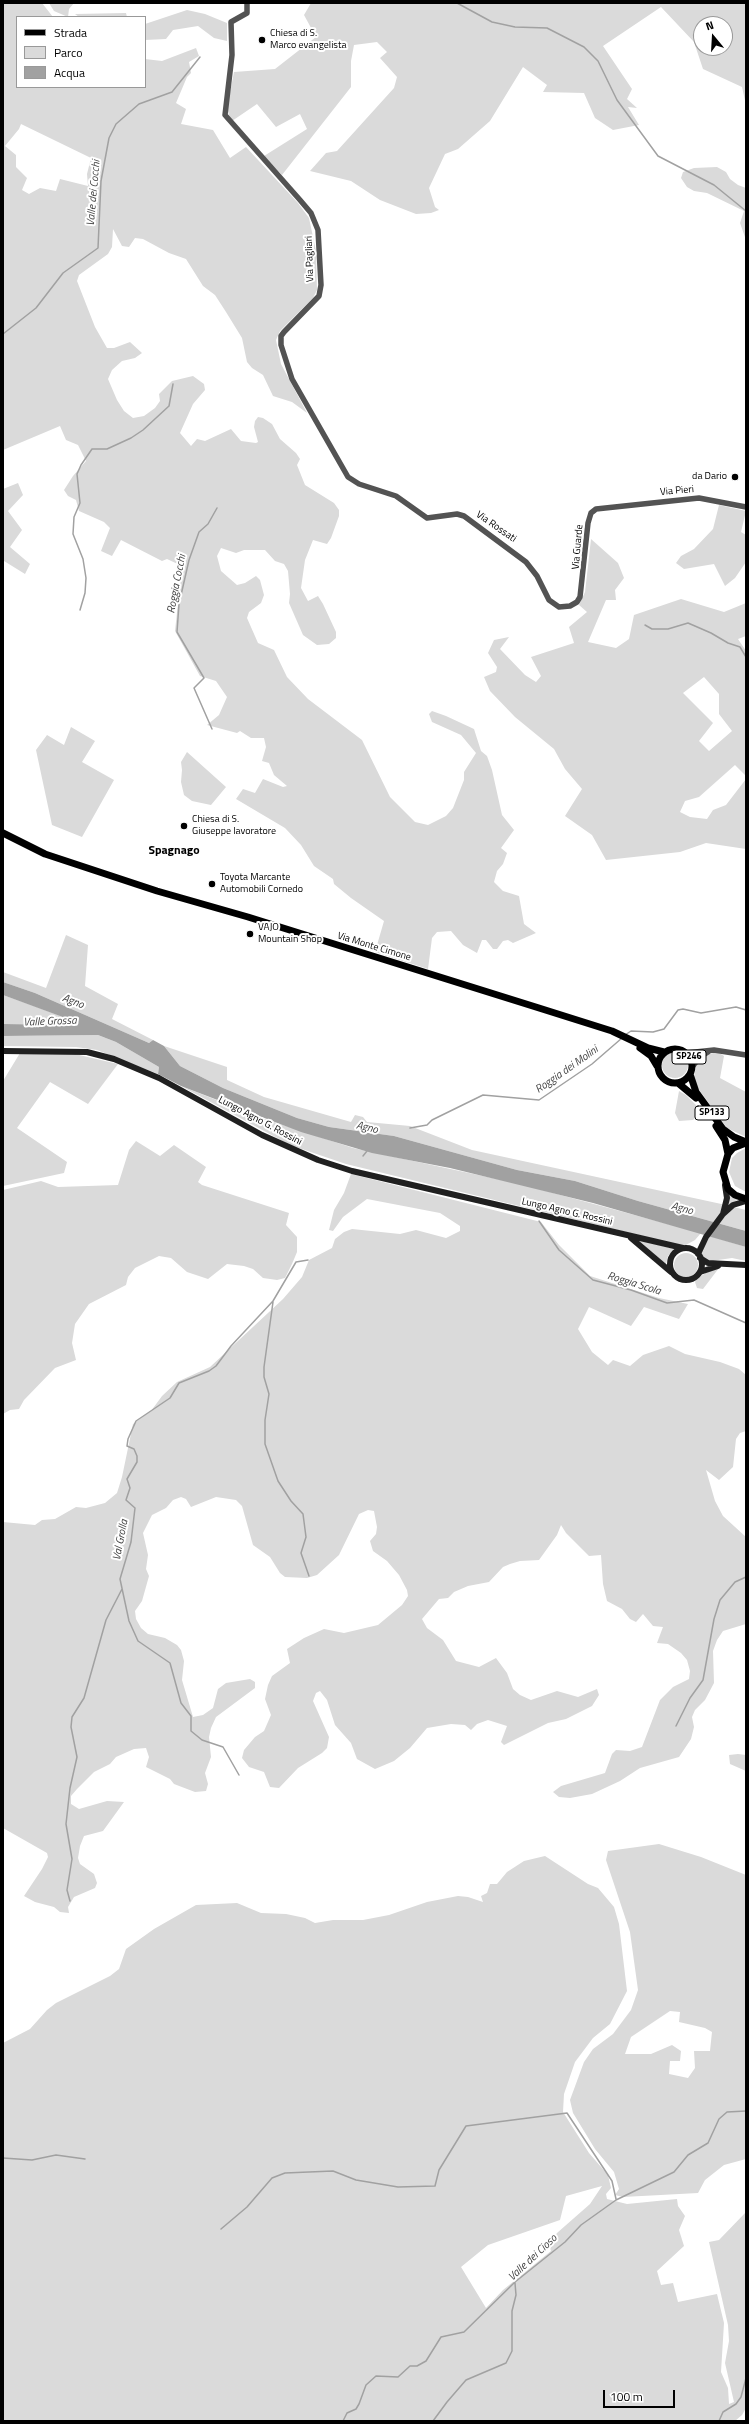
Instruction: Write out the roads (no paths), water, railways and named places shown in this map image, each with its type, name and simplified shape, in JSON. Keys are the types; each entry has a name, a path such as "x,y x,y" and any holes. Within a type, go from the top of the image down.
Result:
{"main road":[{"name":"Via Monte Cimone","path":"3,833 45,854 157,891 248,917 539,1008 628,1038 655,1051 664,1052"},
{"name":"Via Monte Cimone","path":"628,1038 630,1042 649,1054 658,1066"},
{"name":"SP246","path":"677,1049 686,1053 691,1070 678,1083 664,1079 658,1066 664,1052 677,1049"},
{"name":"Lungo Agno G. Rossini","path":"3,1050 87,1052 114,1059 159,1078 262,1135 318,1160 352,1171 630,1237 686,1248 708,1263 746,1265"},
{"name":"SP133","path":"691,1070 696,1092 723,1129 734,1137 746,1142"},
{"name":"SP133","path":"678,1083 693,1094 720,1132 725,1140 728,1154"},
{"name":"SP133","path":"724,1181 724,1163 728,1154 733,1148 746,1142"},
{"path":"724,1181 735,1195 746,1200"},
{"path":"723,1214 727,1198 724,1181"},
{"path":"671,1272 669,1267 671,1257 686,1248 699,1244 723,1214 733,1206 746,1200"},
{"name":"Lungo Agno G. Rossini","path":"630,1237 679,1280 685,1281 694,1278 700,1272 728,1263"},
{"path":"699,1244 700,1272"}],"street":[{"name":"Via Pagliari","path":"247,3 248,11 246,14 231,22 232,55 224,115 304,204 311,213 318,230 321,285 319,296 290,328 284,332 281,336 281,346 292,378 342,469"},
{"name":"Via Rossati","path":"342,469 348,478 359,484 396,496 427,518 457,514 464,516 526,562 537,576 550,600 559,607 570,606 578,601"},
{"name":"Via Pieri","path":"608,506 699,498 746,507"},
{"name":"Via Guarde","path":"578,601 583,584 591,513 596,509 608,506"},
{"path":"691,1070 700,1057 714,1050"},
{"path":"686,1053 714,1050 746,1054"}],"water":[{"path":"3,982 35,993 149,1043 153,1040 164,1046 180,1066 223,1088 297,1118 329,1127 394,1136 517,1170 575,1181 638,1201 746,1231 746,1247 593,1203 450,1168 372,1153 301,1132 181,1086 158,1074 159,1067 116,1042 98,1035 3,1036 3,1024 73,1025 79,1023 3,995"}],"waterway":[{"path":"457,3 492,22 515,27 547,28 584,47 598,61 617,100 658,156 714,185 746,211"},
{"name":"Valle dei Cocchi","path":"3,334 36,308 63,273 98,248 101,181 109,138 116,124 139,104 172,92 200,57"},
{"path":"80,610 85,593 86,578 83,559 73,534 74,517 80,503 77,474 81,465 92,449 107,449 131,438 143,430 169,406 173,384"},
{"name":"Roggia Cocchi","path":"212,729 194,688 204,678 177,632 179,604 189,560 199,532 208,524 217,508"},
{"path":"645,625 652,629 668,629 688,623 711,633 728,643 740,647 746,657"},
{"name":"Roggia dei Molini","path":"625,1035 631,1031 653,1032 664,1029 678,1010 683,1009 701,1013 736,1007 746,1010"},
{"name":"Roggia dei Molini","path":"410,1128 427,1125 432,1120 483,1095 539,1100 592,1064 622,1038"},
{"name":"Val Grolla","path":"363,1156 367,1151"},
{"name":"Roggia Scola","path":"539,1221 559,1250 593,1280 631,1290 667,1303 694,1300 746,1323"},
{"name":"Val Grolla","path":"239,1775 223,1747 202,1740 191,1731 191,1716 181,1703 170,1663 138,1641 129,1621 120,1579 131,1542 135,1508 126,1500 130,1488 127,1479 137,1462 137,1456 134,1449 127,1446 128,1439 136,1421 170,1398 179,1383 209,1371 216,1366 231,1346 273,1301 296,1262 308,1260"},
{"path":"273,1302 264,1367 264,1377 269,1394 265,1420 265,1444 278,1481 291,1501 303,1514 306,1537 301,1553 309,1576"},
{"path":"676,1726 690,1698 703,1680 714,1619 720,1600 735,1582 746,1577"},
{"path":"70,1901 67,1890 72,1859 66,1824 70,1788 77,1757 71,1727 72,1717 84,1698 106,1620 122,1589"},
{"name":"Valle dei Cioso","path":"343,2421 347,2413 356,2409 366,2385 376,2376 398,2377 410,2366 417,2366 426,2361 441,2337 464,2332 515,2282 565,2242 581,2225 616,2200 674,2172 688,2155 708,2143 719,2119 727,2112 746,2111"},
{"path":"221,2229 247,2207 272,2178 285,2173 333,2171 356,2180 398,2187 435,2186 439,2170 466,2126 567,2113 612,2181 616,2199"},
{"path":"3,2158 32,2160 56,2155 85,2159"},
{"path":"433,2421 466,2380 506,2363 512,2351 512,2311 516,2295 515,2283"},
{"path":"719,2421 723,2412 736,2404 741,2397 746,2378"}],"place":[{"name":"Chiesa di S. Marco evangelista","path":"262,40"},
{"name":"da Dario","path":"735,477"},
{"name":"Chiesa di S. Giuseppe lavoratore","path":"184,826"},
{"name":"Toyota Marcante Automobili Cornedo","path":"212,884"},
{"name":"VAJO Mountain Shop","path":"250,934"}],"district":[{"name":"Spagnago","path":"174,851"}],"water label":[{"name":"Agno","path":"73,1002"},
{"name":"Valle Grossa","path":"50,1022"},
{"name":"Agno","path":"367,1128"},
{"name":"Agno","path":"682,1209"}]}
